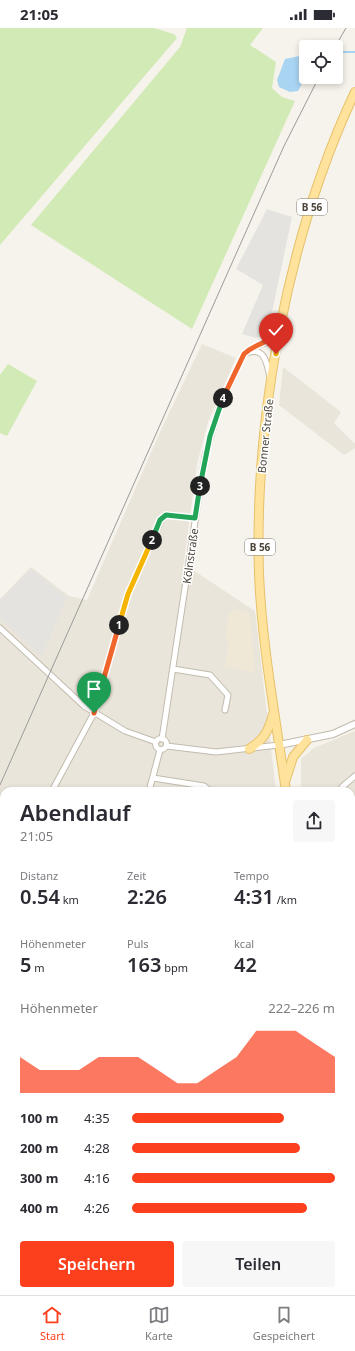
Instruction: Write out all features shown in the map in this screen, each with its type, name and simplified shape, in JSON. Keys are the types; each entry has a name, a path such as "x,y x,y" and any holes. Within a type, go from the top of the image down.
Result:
{"main road":[{"name":"Bonner Straße","path":"286,787 266,654 259,574 261,469 271,384 281,326 306,226 326,163 355,92"},
{"path":"249,749 259,743 266,735 274,711"},
{"path":"285,781 293,757 308,740"}],"street":[{"path":"244,354 250,349 267,342 281,326"},
{"path":"244,354 252,351 262,354 266,359 271,384"},
{"name":"Kölnstraße","path":"162,739 195,518 210,436 219,408 244,354"},
{"path":"54,787 94,713 128,594 160,520 170,515 195,518"},
{"path":"0,628 66,691 94,713 125,731 156,742 162,739 166,740 167,746"},
{"path":"173,669 210,675 228,695 226,710"},
{"path":"160,750 163,750 167,746 216,752 249,749 308,740 333,734 355,724"},
{"path":"156,742 157,748 160,750"},
{"path":"150,787 160,750"},
{"path":"343,787 355,776"},
{"path":"153,778 205,787"}],"shaded area":[{"path":"267,209 292,217 268,331 263,336 256,338 242,334 263,285 236,269"},
{"path":"202,344 236,358 208,422 197,464 183,569 193,570 255,611 276,787 0,787 0,599 31,567 69,596 87,600 160,432"},
{"path":"283,367 341,412 334,423 355,444 355,448 344,455 279,405"},
{"path":"31,569 67,598 41,656 0,618 0,601"},
{"path":"236,609 250,613 255,672 225,667 229,641 226,640 228,615"},
{"path":"355,731 355,787 301,787 301,759 314,748"}],"green space":[{"path":"0,28 154,28 174,34 177,38 0,245"},
{"path":"187,28 263,28 250,45 276,62 272,88 282,97 295,101 192,329 31,225 180,47"},
{"path":"8,364 37,381 7,436 0,433 0,375"}],"water":[{"path":"299,56 299,84 302,84 298,91 290,92 279,87 277,80 285,59"}],"waterway":[{"path":"343,52 355,52"}],"tram line":[{"path":"339,40 346,28"},
{"path":"0,785 284,146 315,84"}],"route":[{"path":"94,713 128,594 160,520 166,515 195,518 205,456 210,436 219,408 244,354 250,349 271,339 281,326 276,354"}]}
